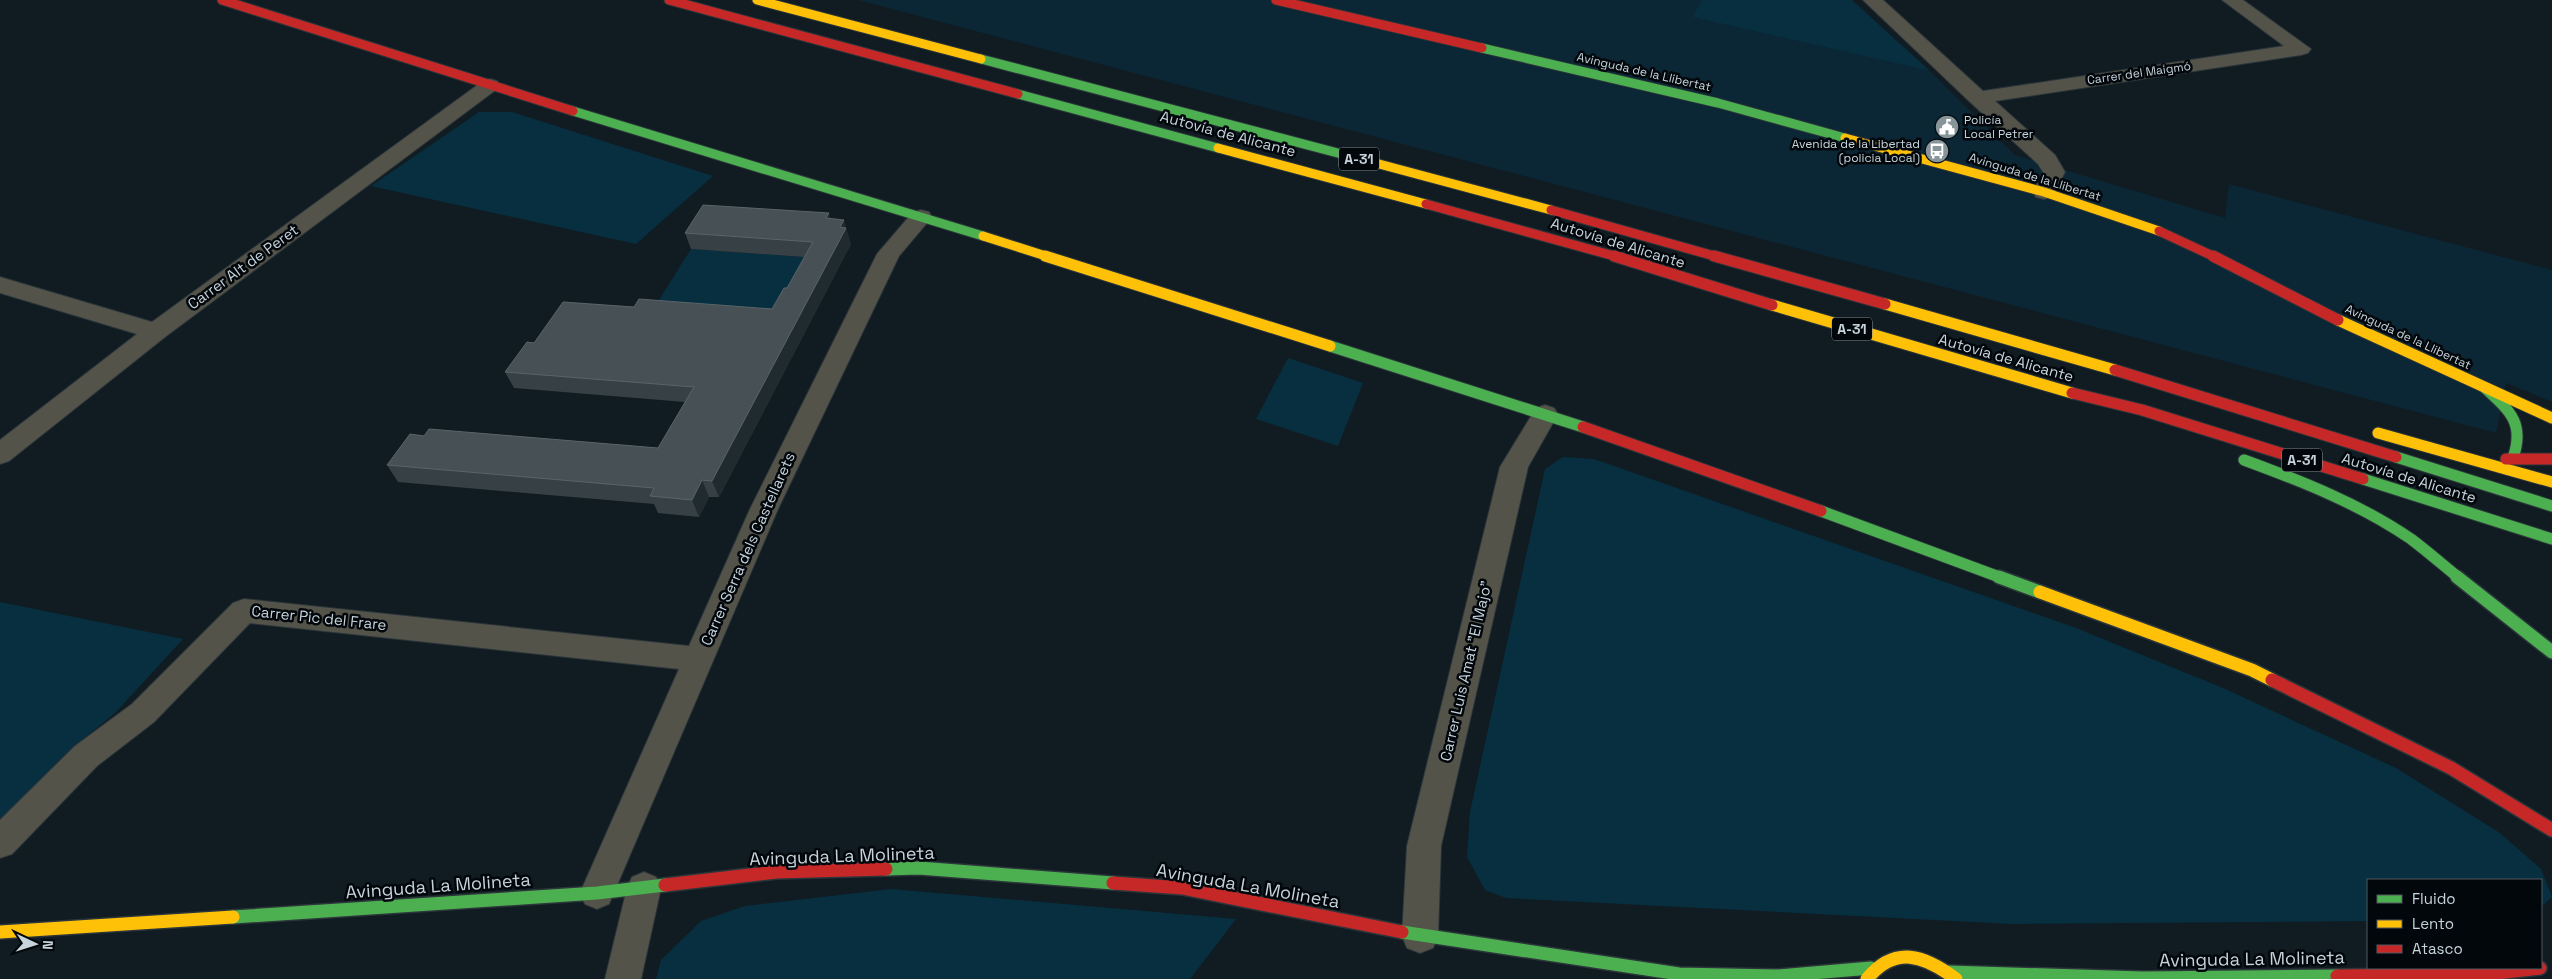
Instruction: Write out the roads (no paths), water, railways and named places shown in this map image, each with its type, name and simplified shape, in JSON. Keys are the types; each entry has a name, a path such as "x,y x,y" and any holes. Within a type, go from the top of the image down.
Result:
{"main road":[{"path":"222,0 490,85 922,217 1545,414 2062,598 2252,670 2401,742 2520,807 2552,830"},
{"name":"Autovía de Alicante","path":"669,0 1576,244 1654,270 2050,387 2142,410 2552,539"},
{"name":"Autovía de Alicante","path":"757,0 1543,208 2158,382 2552,506"},
{"name":"Avinguda de la Llibertat","path":"1276,0 1718,103 2044,192 2174,236 2358,330 2552,418"},
{"path":"2158,382 2222,390"},
{"path":"2050,387 2110,414"},
{"path":"2485,388 2507,409 2521,428 2521,444 2513,458"},
{"path":"2364,429 2552,482"},
{"path":"2233,456 2308,484 2361,510 2410,540 2552,652"},
{"path":"2481,461 2513,458 2552,459"},
{"name":"Avinguda La Molineta","path":"0,932 597,893 776,872 919,868 1182,888 1420,936 1679,974 1777,976 1869,973"},
{"path":"1869,973 1892,956 1921,957 1952,976"},
{"name":"Avinguda La Molineta","path":"1952,976 2141,979 2491,976 2534,969"},
{"name":"Avinguda La Molineta","path":"1679,974 1693,979"}],"street":[{"path":"1872,0 2047,160 2054,172 2044,192"},
{"path":"1872,0 1878,0"},
{"name":"Carrer del Maigmó","path":"1977,98 2301,49 2231,0"},
{"name":"Carrer Alt de Peret","path":"0,454 156,331 490,85"},
{"name":"Carrer Serra dels Castellarets","path":"597,893 764,509 889,254 922,217"},
{"path":"0,285 156,331"},
{"name":"Carrer Luis Amat \"El Majo\"","path":"1420,936 1424,846 1514,466 1545,414"},
{"name":"Carrer Pic del Frare","path":"0,842 86,756 143,713 244,610 699,659"},
{"path":"623,979 644,888"}],"place":[{"name":"Policía Local Petrer","path":"1947,127"},
{"name":"Avenida de la Libertad (policia Local)","path":"1937,151"}]}
